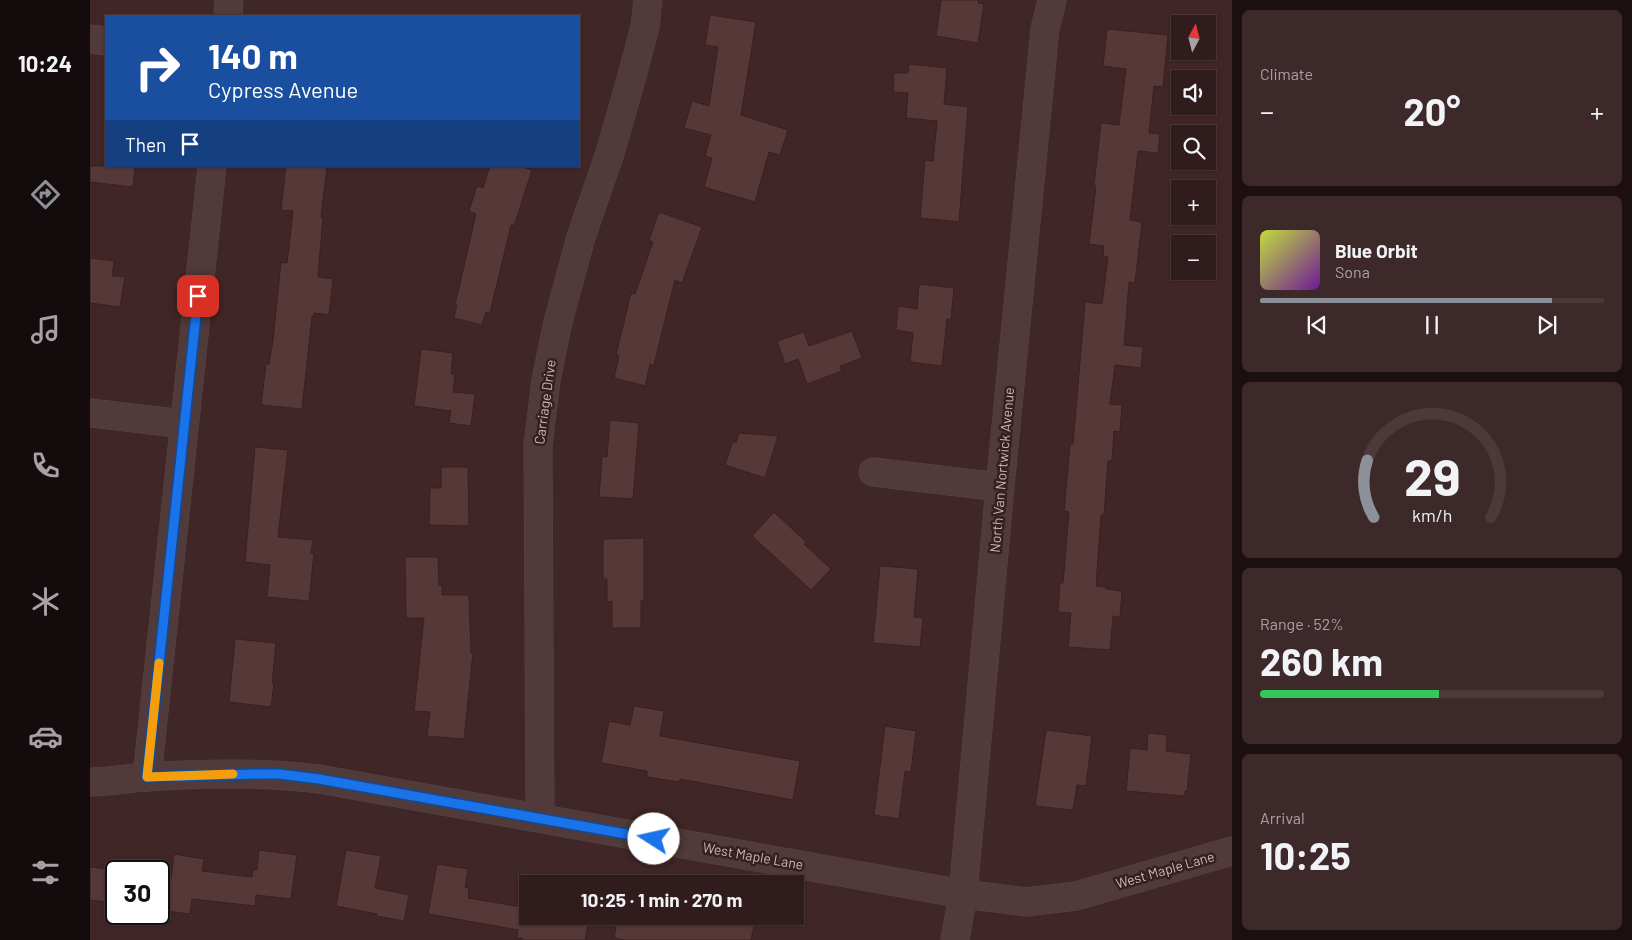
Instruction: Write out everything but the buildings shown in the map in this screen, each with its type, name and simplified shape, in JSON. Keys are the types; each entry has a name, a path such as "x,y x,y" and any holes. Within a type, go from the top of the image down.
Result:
{"street":[{"path":"228,15 229,0"},
{"name":"Carriage Drive","path":"540,818 538,445 546,380 558,322 581,237 610,153 630,83 645,27 648,0"},
{"name":"North Van Nortwick Avenue","path":"955,940 963,894 1000,487 1045,29 1052,0"},
{"path":"90,39 105,41"},
{"path":"147,777 212,167"},
{"path":"90,413 184,424"},
{"path":"873,472 1000,487"},
{"name":"West Maple Lane","path":"90,782 147,777 279,774 319,779 963,894 1026,902 1076,896 1232,851"}],"slow traffic":[{"path":"159,663 147,777 233,774"}],"route":[{"path":"198,296 147,777 279,774 319,779 654,839"}]}
